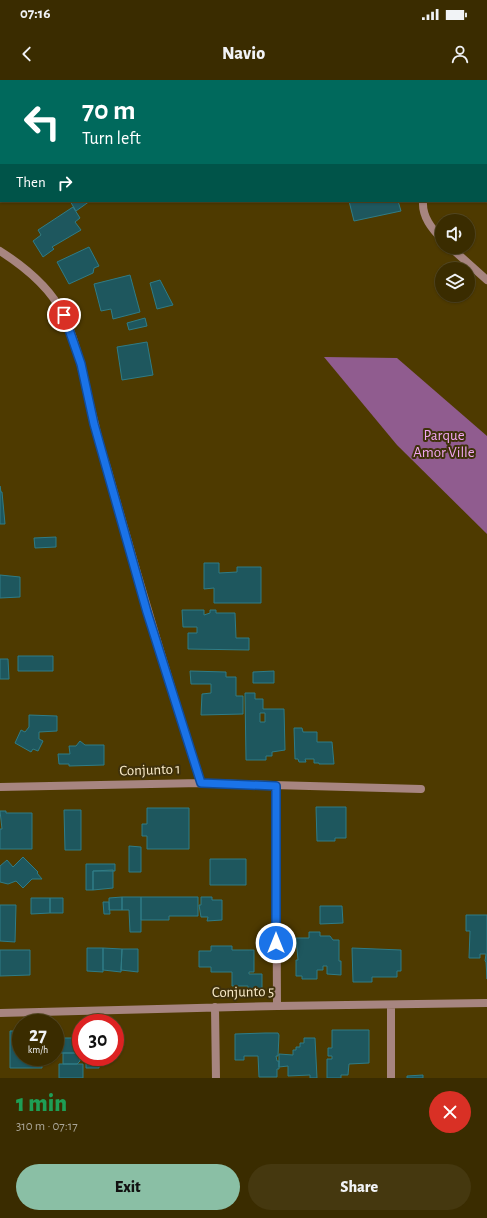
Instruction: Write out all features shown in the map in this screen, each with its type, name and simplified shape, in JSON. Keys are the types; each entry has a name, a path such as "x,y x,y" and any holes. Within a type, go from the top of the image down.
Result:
{"street":[{"path":"423,202 425,214 435,230"},
{"name":"Conjunto 1","path":"0,251 23,267 41,284 54,298 64,315 81,364 94,424 147,612 201,783 0,787"},
{"path":"458,254 487,280"},
{"path":"201,783 421,789"},
{"path":"276,786 277,1006"},
{"name":"Conjunto 5","path":"0,1013 215,1007 487,1003"},
{"path":"390,1005 391,1078"},
{"path":"215,1007 216,1078"}],"green space":[{"name":"Parque Amor Ville","path":"324,357 397,358 487,436 487,534 397,445"}],"building":[{"path":"71,202 89,202 76,211"},
{"path":"349,202 398,202 401,211 354,221"},
{"path":"73,207 80,218 75,222 81,230 52,247 54,249 43,257 33,241 41,235 38,230"},
{"path":"89,247 99,266 94,268 93,273 69,284 57,262"},
{"path":"130,275 140,312 113,319 111,309 101,311 94,284"},
{"path":"160,280 173,305 157,309 150,283"},
{"path":"145,318 147,326 129,330 127,323"},
{"path":"147,342 153,375 122,380 117,347"},
{"path":"0,486 2,492 5,524 0,524"},
{"path":"56,537 56,547 35,548 34,538"},
{"path":"204,563 219,563 219,573 237,572 237,567 261,567 261,603 214,603 214,588 204,589"},
{"path":"0,575 20,577 20,597 0,598"},
{"path":"182,610 204,610 204,615 210,613 210,610 216,610 216,613 235,613 236,638 249,638 249,650 188,649 188,633 197,633 197,627 183,627"},
{"path":"18,656 53,656 53,671 18,671"},
{"path":"0,659 8,659 9,679 0,679"},
{"path":"190,671 226,672 226,677 236,677 236,696 243,696 243,714 201,715 202,694 211,693 211,684 191,684"},
{"path":"274,671 274,683 253,683 253,672"},
{"path":"245,693 255,693 255,699 263,699 263,709 284,709 285,750 272,752 272,756 266,756 266,760 246,760","holes":["260,713 265,713 265,722 260,722"]},
{"path":"29,715 57,716 57,731 39,732 39,739 43,741 38,751 33,749 31,752 15,743 21,730 25,732 29,727"},
{"path":"294,728 302,728 303,732 317,732 317,742 332,742 334,764 314,763 314,759 305,759 306,762 299,762 298,759 295,759"},
{"path":"80,741 85,745 104,745 104,765 69,766 69,764 59,764 58,754 70,754 69,746 76,746"},
{"path":"316,807 346,807 346,838 335,838 335,841 317,841"},
{"path":"147,808 189,808 189,849 147,849 147,836 142,836 142,824 147,824"},
{"path":"64,810 81,810 81,850 65,850"},
{"path":"0,811 6,811 6,813 32,813 32,849 0,849 0,829 2,829"},
{"path":"129,846 141,847 141,872 129,872"},
{"path":"23,857 38,872 37,873 42,879 32,879 23,888 16,881 8,884 0,882 0,866 7,860 13,867"},
{"path":"210,859 246,859 246,885 210,885"},
{"path":"86,864 115,864 115,871 93,871 93,890 86,890"},
{"path":"113,870 113,888 93,890 93,871"},
{"path":"122,897 122,910 109,910 109,898"},
{"path":"122,897 141,897 141,932 130,932 129,910 122,910"},
{"path":"141,897 198,897 198,916 169,916 169,920 141,920"},
{"path":"201,897 212,897 212,900 222,900 222,920 207,921 208,917 201,917 199,905 201,905"},
{"path":"31,898 50,898 50,913 31,914"},
{"path":"50,898 63,898 63,913 50,913"},
{"path":"103,902 109,902 110,914 104,914"},
{"path":"0,905 16,905 15,942 0,941"},
{"path":"320,906 342,906 343,923 320,924"},
{"path":"466,915 487,915 487,979 485,961 486,954 480,954 480,958 469,958 470,931 466,931"},
{"path":"309,932 320,932 320,936 330,936 333,940 339,940 341,975 327,974 327,966 323,966 323,970 317,970 317,979 302,979 302,976 296,976 296,960 298,960 296,938 309,938"},
{"path":"211,946 232,946 232,950 254,950 254,972 249,972 249,974 262,974 262,991 248,991 248,986 232,986 232,972 211,972 211,967 199,967 199,951 211,951"},
{"path":"87,948 103,948 103,972 87,971"},
{"path":"103,948 122,949 121,972 103,970"},
{"path":"352,948 401,950 401,971 397,971 397,977 372,977 372,982 353,982"},
{"path":"122,949 138,949 138,972 121,970"},
{"path":"0,950 30,950 30,975 0,976"},
{"path":"332,1030 369,1030 369,1063 349,1064 348,1075 341,1075 341,1078 327,1078 327,1059 332,1059 332,1056 328,1056 328,1048 332,1048"},
{"path":"10,1031 12,1031 12,1066 42,1066 42,1068 10,1068"},
{"path":"278,1033 279,1035 278,1056 276,1056 277,1061 279,1061 277,1077 259,1077 258,1056 244,1056 244,1060 235,1060 235,1034"},
{"path":"64,1038 72,1038 72,1053 64,1053"},
{"path":"304,1038 315,1038 317,1078 310,1078 310,1075 288,1076 288,1066 279,1067 279,1054 293,1055 293,1050 296,1050 296,1047 300,1047 300,1043 304,1043"},
{"path":"64,1053 72,1053 72,1064 64,1064"},
{"path":"64,1064 72,1064 72,1066 83,1066 83,1078 59,1078 59,1066 64,1066"},
{"path":"86,1066 99,1066 99,1068 86,1068"},
{"path":"423,1075 423,1078 407,1078 407,1076"}],"route":[{"path":"64,315 81,364 94,424 147,612 201,783 276,786 276,943"}]}
